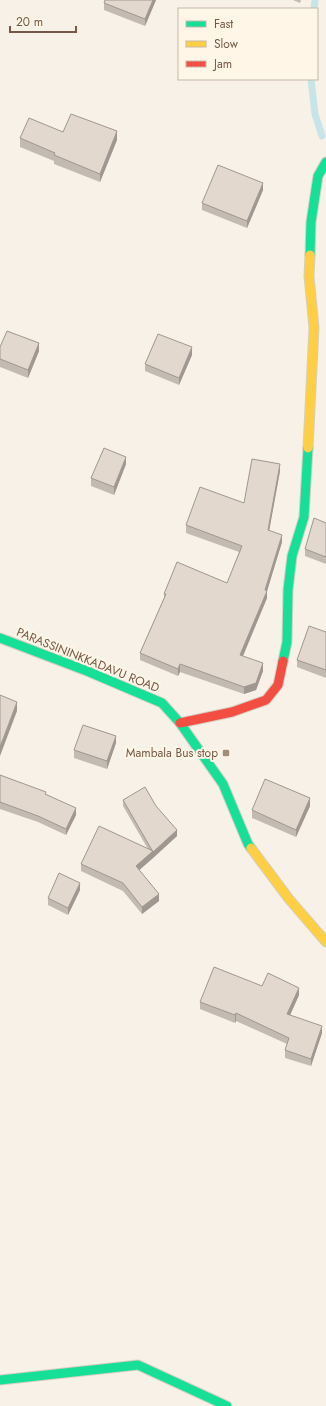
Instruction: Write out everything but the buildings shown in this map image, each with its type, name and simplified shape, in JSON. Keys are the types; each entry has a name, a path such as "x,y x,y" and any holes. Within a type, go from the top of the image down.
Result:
{"street":[{"path":"180,723 232,712 266,700 278,684 287,642 288,590 292,556 304,517 312,390 314,328 309,276 311,222 318,176 326,162"},
{"name":"PARASSININKKADAVU ROAD","path":"0,638 87,671 162,703 180,723 223,784 248,844 289,900 326,942"},
{"path":"0,1380 138,1365 227,1406"}],"waterway":[{"path":"314,8 315,0"},
{"path":"311,80 315,114 322,136"}],"traffic: fast":[{"path":"310,255 311,222 318,176 326,162"},
{"path":"283,661 287,642 288,590 292,556 304,517 308,448"},
{"path":"0,638 87,671 162,703 180,723 223,784 251,848"},
{"path":"0,1380 138,1365 227,1406"}],"traffic: slow":[{"path":"308,448 314,328 309,276 310,255"},
{"path":"251,848 289,899 326,942"}],"traffic: jam":[{"path":"180,723 232,712 266,700 278,685 283,661"}],"place":[{"name":"Mambala Bus stop","path":"226,753"}]}
